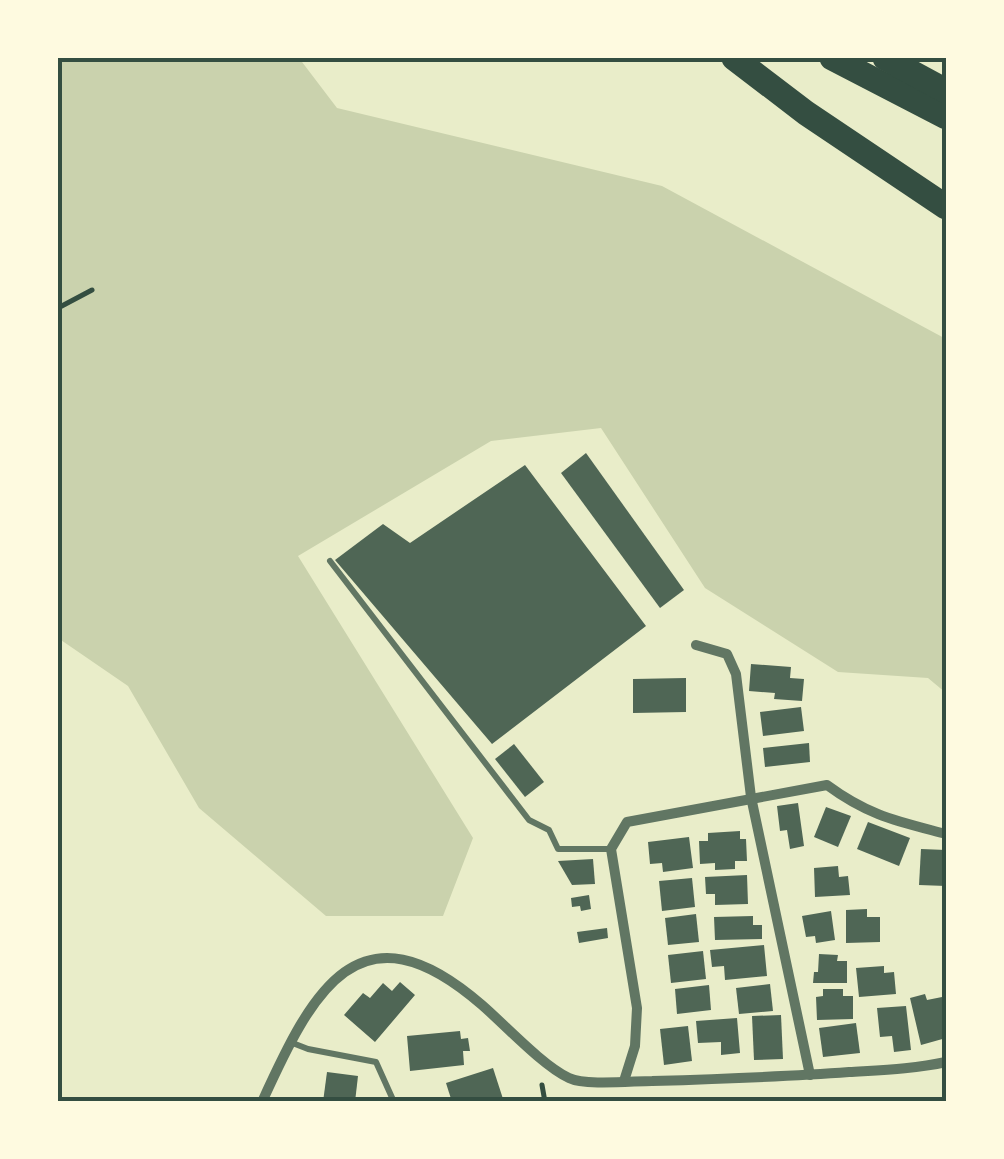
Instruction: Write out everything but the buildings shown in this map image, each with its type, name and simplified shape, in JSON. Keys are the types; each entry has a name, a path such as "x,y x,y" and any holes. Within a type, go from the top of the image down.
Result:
{"highway":[{"path":"734,58 946,207"},
{"path":"832,58 946,116"},
{"path":"884,58 946,91"}],"street":[{"path":"696,645 727,654 736,674 751,798 810,1075"},
{"path":"624,1081 635,1046 637,1008 611,849 628,822 828,785 869,812 946,834"},
{"path":"262,1102 302,1016 334,981 372,959 399,958 420,963 477,1000 571,1080 810,1075 946,1062"}],"lane":[{"path":"330,561 530,820 550,830 558,850 611,849"},
{"path":"289,1042 376,1062 394,1102"}],"path":[{"path":"58,308 92,290"}],"green space":[{"path":"58,58 299,58 337,108 662,186 946,339 946,693 928,678 838,672 705,588 601,428 491,441 298,556 473,838 443,916 326,916 199,808 128,686 58,638"}]}
